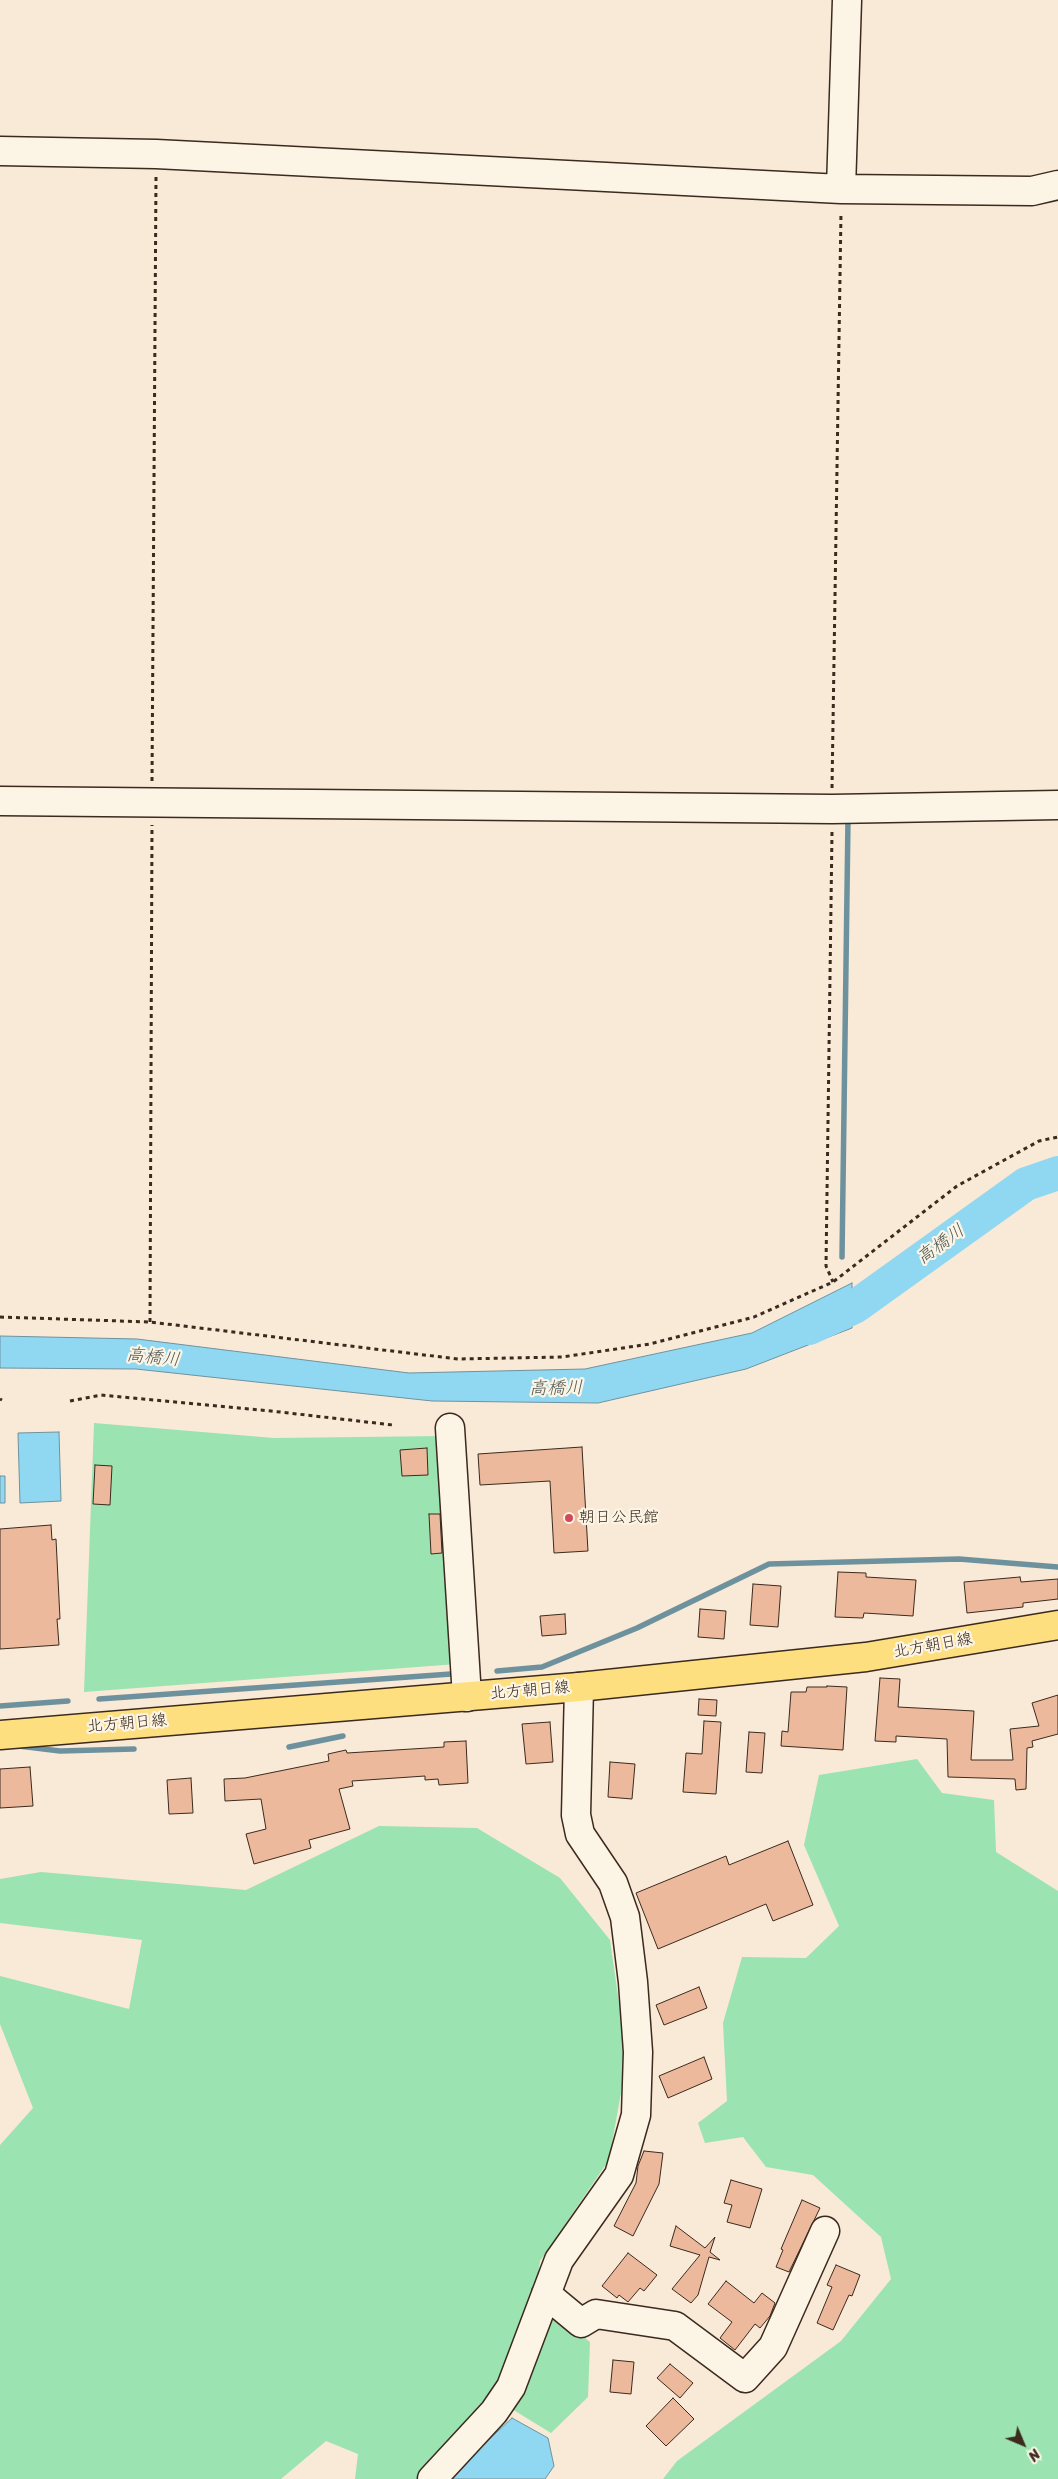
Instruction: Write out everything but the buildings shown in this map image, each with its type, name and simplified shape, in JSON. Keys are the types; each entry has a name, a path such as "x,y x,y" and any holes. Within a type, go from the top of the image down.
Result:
{"main road":[{"name":"北方朝日線","path":"0,1735 467,1697 866,1658 1058,1624"}],"street":[{"path":"841,189 847,0"},
{"path":"0,151 156,154 841,189 1032,191 1058,185"},
{"path":"0,801 832,809 1058,805"},
{"path":"450,1428 467,1697"},
{"path":"432,2479 494,2412 511,2386 559,2260 619,2175 636,2115 638,2052 633,1982 625,1917 613,1883 580,1834 576,1815 579,1687"},
{"path":"546,2294 581,2323 596,2314 675,2326 746,2378 773,2347 825,2232"}],"path":[{"path":"150,1322 156,154"},
{"path":"833,1282 826,1266 841,189"},
{"path":"0,1317 150,1322 458,1359 562,1357 650,1344 754,1317 833,1282 957,1186 1039,1141 1058,1137"},
{"path":"70,1401 101,1395 271,1410 393,1425"}],"green space":[{"path":"94,1423 274,1438 443,1436 457,1664 84,1692"},
{"path":"917,1759 942,1793 994,1800 996,1852 1058,1891 1058,2479 663,2479 677,2461 841,2341 891,2279 881,2237 813,2175 766,2167 743,2137 705,2143 698,2123 727,2101 723,2023 742,1957 806,1958 839,1926 804,1845 819,1775"},
{"path":"379,1826 477,1828 560,1878 610,1940 627,2059 609,2160 540,2261 535,2298 590,2342 588,2397 551,2433 507,2406 423,2479 355,2479 358,2454 326,2441 281,2479 0,2479 0,2145 33,2108 0,2024 0,1976 129,2009 142,1940 0,1923 0,1879 41,1872 246,1890"}],"water":[{"path":"852,1283 852,1328 746,1369 598,1403 432,1401 136,1369 0,1368 0,1336 137,1339 409,1373 585,1369 752,1333"},
{"path":"59,1432 61,1501 20,1503 18,1433"},
{"path":"0,1476 5,1476 5,1503 0,1503"},
{"path":"512,2418 548,2438 554,2466 545,2479 449,2479 453,2473"}],"waterway":[{"path":"842,1257 848,819"},
{"name":"高橋川","path":"809,1328 856,1306 1026,1184 1058,1173"},
{"path":"497,1671 542,1667 637,1628 769,1564 959,1559 1058,1567"},
{"path":"99,1699 451,1674"},
{"path":"0,1706 68,1701"},
{"path":"289,1747 343,1736"},
{"path":"19,1746 60,1751 134,1749"}],"place":[{"name":"朝日公民館","path":"569,1518"}]}
